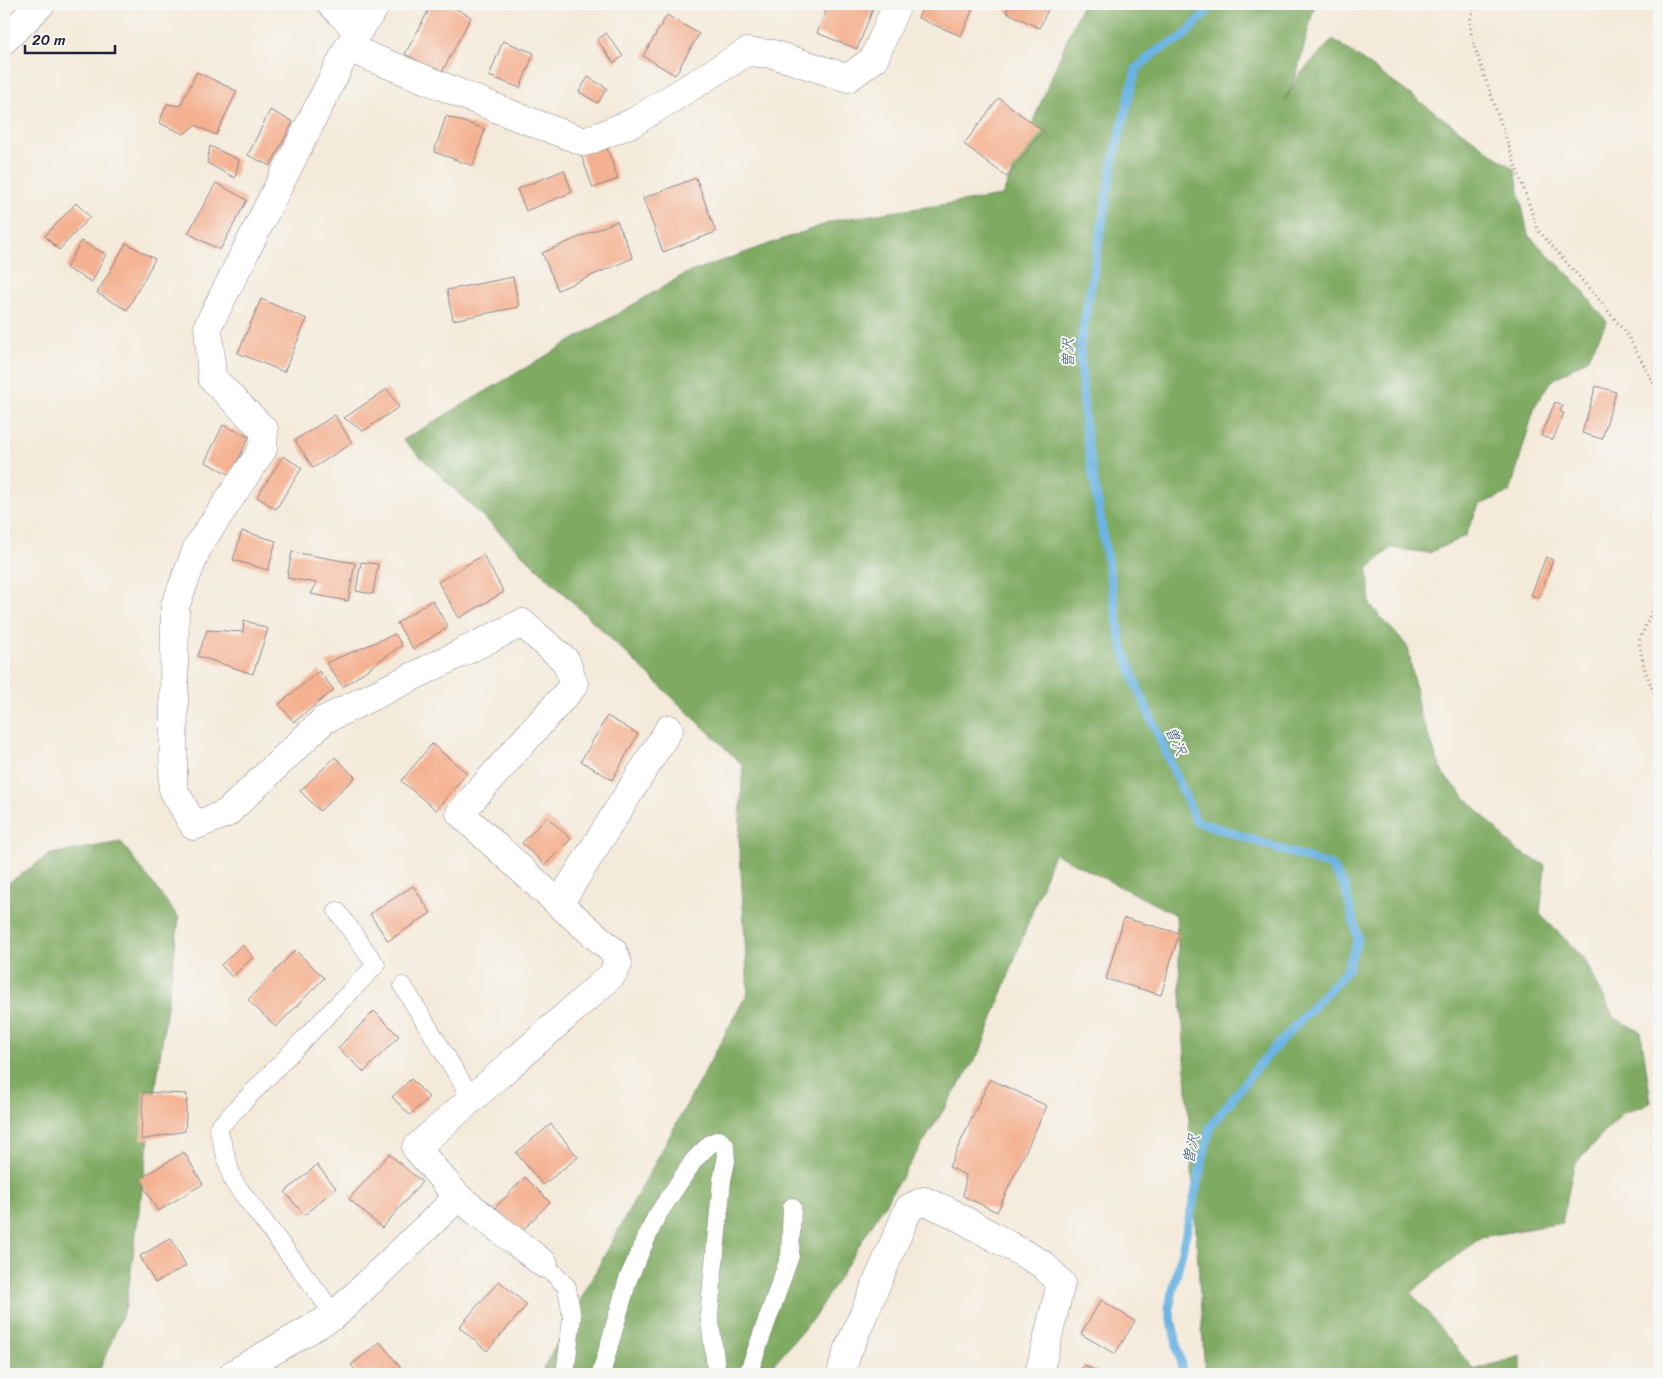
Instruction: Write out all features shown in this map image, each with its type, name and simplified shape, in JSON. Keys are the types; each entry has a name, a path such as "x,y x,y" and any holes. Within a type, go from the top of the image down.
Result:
{"street":[{"path":"4,40 41,4"},
{"path":"331,4 353,39 518,118 585,142 632,123 747,52 773,54 848,78 874,59 898,4"},
{"path":"377,4 353,39 208,326 212,378 264,430 263,449 198,546 175,606 173,789 194,826 227,813 324,720 522,623 566,660 574,685 460,813 613,951 618,964 612,975 416,1148 458,1197 544,1264"},
{"path":"559,904 669,729"},
{"path":"234,1374 335,1314 458,1197"},
{"path":"841,1374 909,1208 924,1201 948,1211 1042,1264 1061,1282 1039,1374"}],"lane":[{"path":"335,1314 232,1181 218,1128 376,965 337,911"},
{"path":"403,986 472,1099"},
{"path":"601,1374 628,1279 656,1217 694,1160 710,1144 719,1140 725,1145 726,1161 722,1180 709,1315 717,1374"},
{"path":"748,1374 790,1256 792,1207"},
{"path":"544,1264 568,1287 572,1318 565,1374"}],"path":[{"path":"1476,4 1470,20 1472,40 1538,230 1602,303 1628,336 1659,393"},
{"path":"1659,593 1639,642 1644,666 1654,694 1659,698"}],"green space":[{"path":"1082,4 1315,4 1296,77 1285,100 1301,73 1333,39 1515,170 1528,235 1573,279 1607,322 1587,359 1550,382 1535,406 1510,492 1479,505 1465,536 1429,553 1391,548 1368,569 1370,605 1408,647 1419,711 1443,774 1516,850 1545,865 1540,914 1584,958 1614,1018 1641,1032 1651,1103 1623,1113 1574,1165 1562,1223 1481,1237 1411,1292 1474,1370 1521,1356 1521,1374 1205,1374 1176,915 1054,853 981,1050 815,1316 765,1374 540,1374 748,992 739,837 743,765 403,440 685,274 837,220 1002,196"},
{"path":"121,842 179,918 126,1306 98,1374 4,1374 4,886 51,854"}],"building":[{"path":"432,4 447,4 471,17 441,74 405,54"},
{"path":"829,4 875,4 857,49 817,33"},
{"path":"924,4 975,4 961,36 918,18"},
{"path":"1010,4 1051,4 1039,28 1006,12"},
{"path":"667,15 699,34 675,75 643,56"},
{"path":"606,33 623,56 614,63 597,40"},
{"path":"503,41 534,53 520,88 489,76"},
{"path":"197,72 237,91 216,135 195,125 184,134 159,123 167,104 180,106"},
{"path":"588,77 607,88 598,103 579,92"},
{"path":"999,98 1043,131 1007,177 964,144"},
{"path":"270,110 293,122 270,166 248,155"},
{"path":"446,116 485,129 473,166 434,152"},
{"path":"605,143 618,179 593,188 580,152"},
{"path":"210,146 239,160 235,178 207,163"},
{"path":"564,170 572,192 526,211 517,189"},
{"path":"696,178 716,232 663,252 643,198"},
{"path":"216,183 247,200 220,250 188,233"},
{"path":"76,203 90,217 59,250 45,236"},
{"path":"617,221 633,258 558,290 542,253"},
{"path":"81,241 106,254 92,282 66,268"},
{"path":"126,243 155,259 127,310 97,293"},
{"path":"513,277 519,307 453,320 447,290"},
{"path":"261,299 307,319 284,372 238,353"},
{"path":"1596,386 1616,392 1602,439 1582,433"},
{"path":"387,389 399,407 363,431 344,418"},
{"path":"1555,402 1563,405 1560,412 1564,413 1553,440 1541,436"},
{"path":"335,415 352,443 313,468 295,440"},
{"path":"223,425 249,437 231,475 205,462"},
{"path":"283,456 302,468 276,509 257,497"},
{"path":"242,531 276,541 268,570 233,560"},
{"path":"292,552 355,563 348,601 311,594 317,583 287,578"},
{"path":"483,555 504,592 459,618 438,582"},
{"path":"1546,557 1553,560 1539,598 1531,595"},
{"path":"361,562 378,564 373,594 356,591"},
{"path":"432,600 448,627 413,649 397,623"},
{"path":"244,620 268,629 253,674 198,656 207,630 243,632"},
{"path":"395,634 402,645 343,687 326,663"},
{"path":"319,671 334,690 294,722 279,704"},
{"path":"607,716 638,734 612,780 581,761"},
{"path":"432,744 467,773 436,810 401,781"},
{"path":"335,757 355,777 320,811 300,791"},
{"path":"547,817 571,839 545,865 522,843"},
{"path":"413,886 431,913 388,941 370,914"},
{"path":"1124,918 1179,933 1161,995 1106,979"},
{"path":"242,945 254,957 232,977 221,965"},
{"path":"295,950 324,978 276,1027 248,1000"},
{"path":"374,1011 399,1036 364,1072 338,1048"},
{"path":"411,1079 429,1097 410,1115 392,1097"},
{"path":"990,1079 1047,1106 997,1212 963,1196 966,1175 949,1167"},
{"path":"143,1092 187,1094 185,1131 141,1140"},
{"path":"551,1124 578,1157 543,1185 516,1153"},
{"path":"184,1152 203,1184 158,1211 139,1179"},
{"path":"389,1154 422,1182 382,1228 349,1199"},
{"path":"317,1165 336,1188 304,1215 285,1192"},
{"path":"525,1177 550,1202 521,1232 495,1208"},
{"path":"171,1238 186,1266 155,1283 140,1256"},
{"path":"499,1281 527,1305 487,1351 459,1327"},
{"path":"1101,1300 1135,1321 1115,1354 1081,1334"},
{"path":"380,1342 406,1374 359,1374 351,1365"},
{"path":"1084,1365 1102,1374 1079,1374"}],"waterway":[{"name":"曽沢","path":"1183,1374 1169,1308 1210,1127 1258,1066 1346,971 1358,939 1345,887 1331,866 1196,821 1136,684 1121,642 1085,427 1080,347 1114,157 1136,69 1158,50 1182,38 1214,4"}]}
